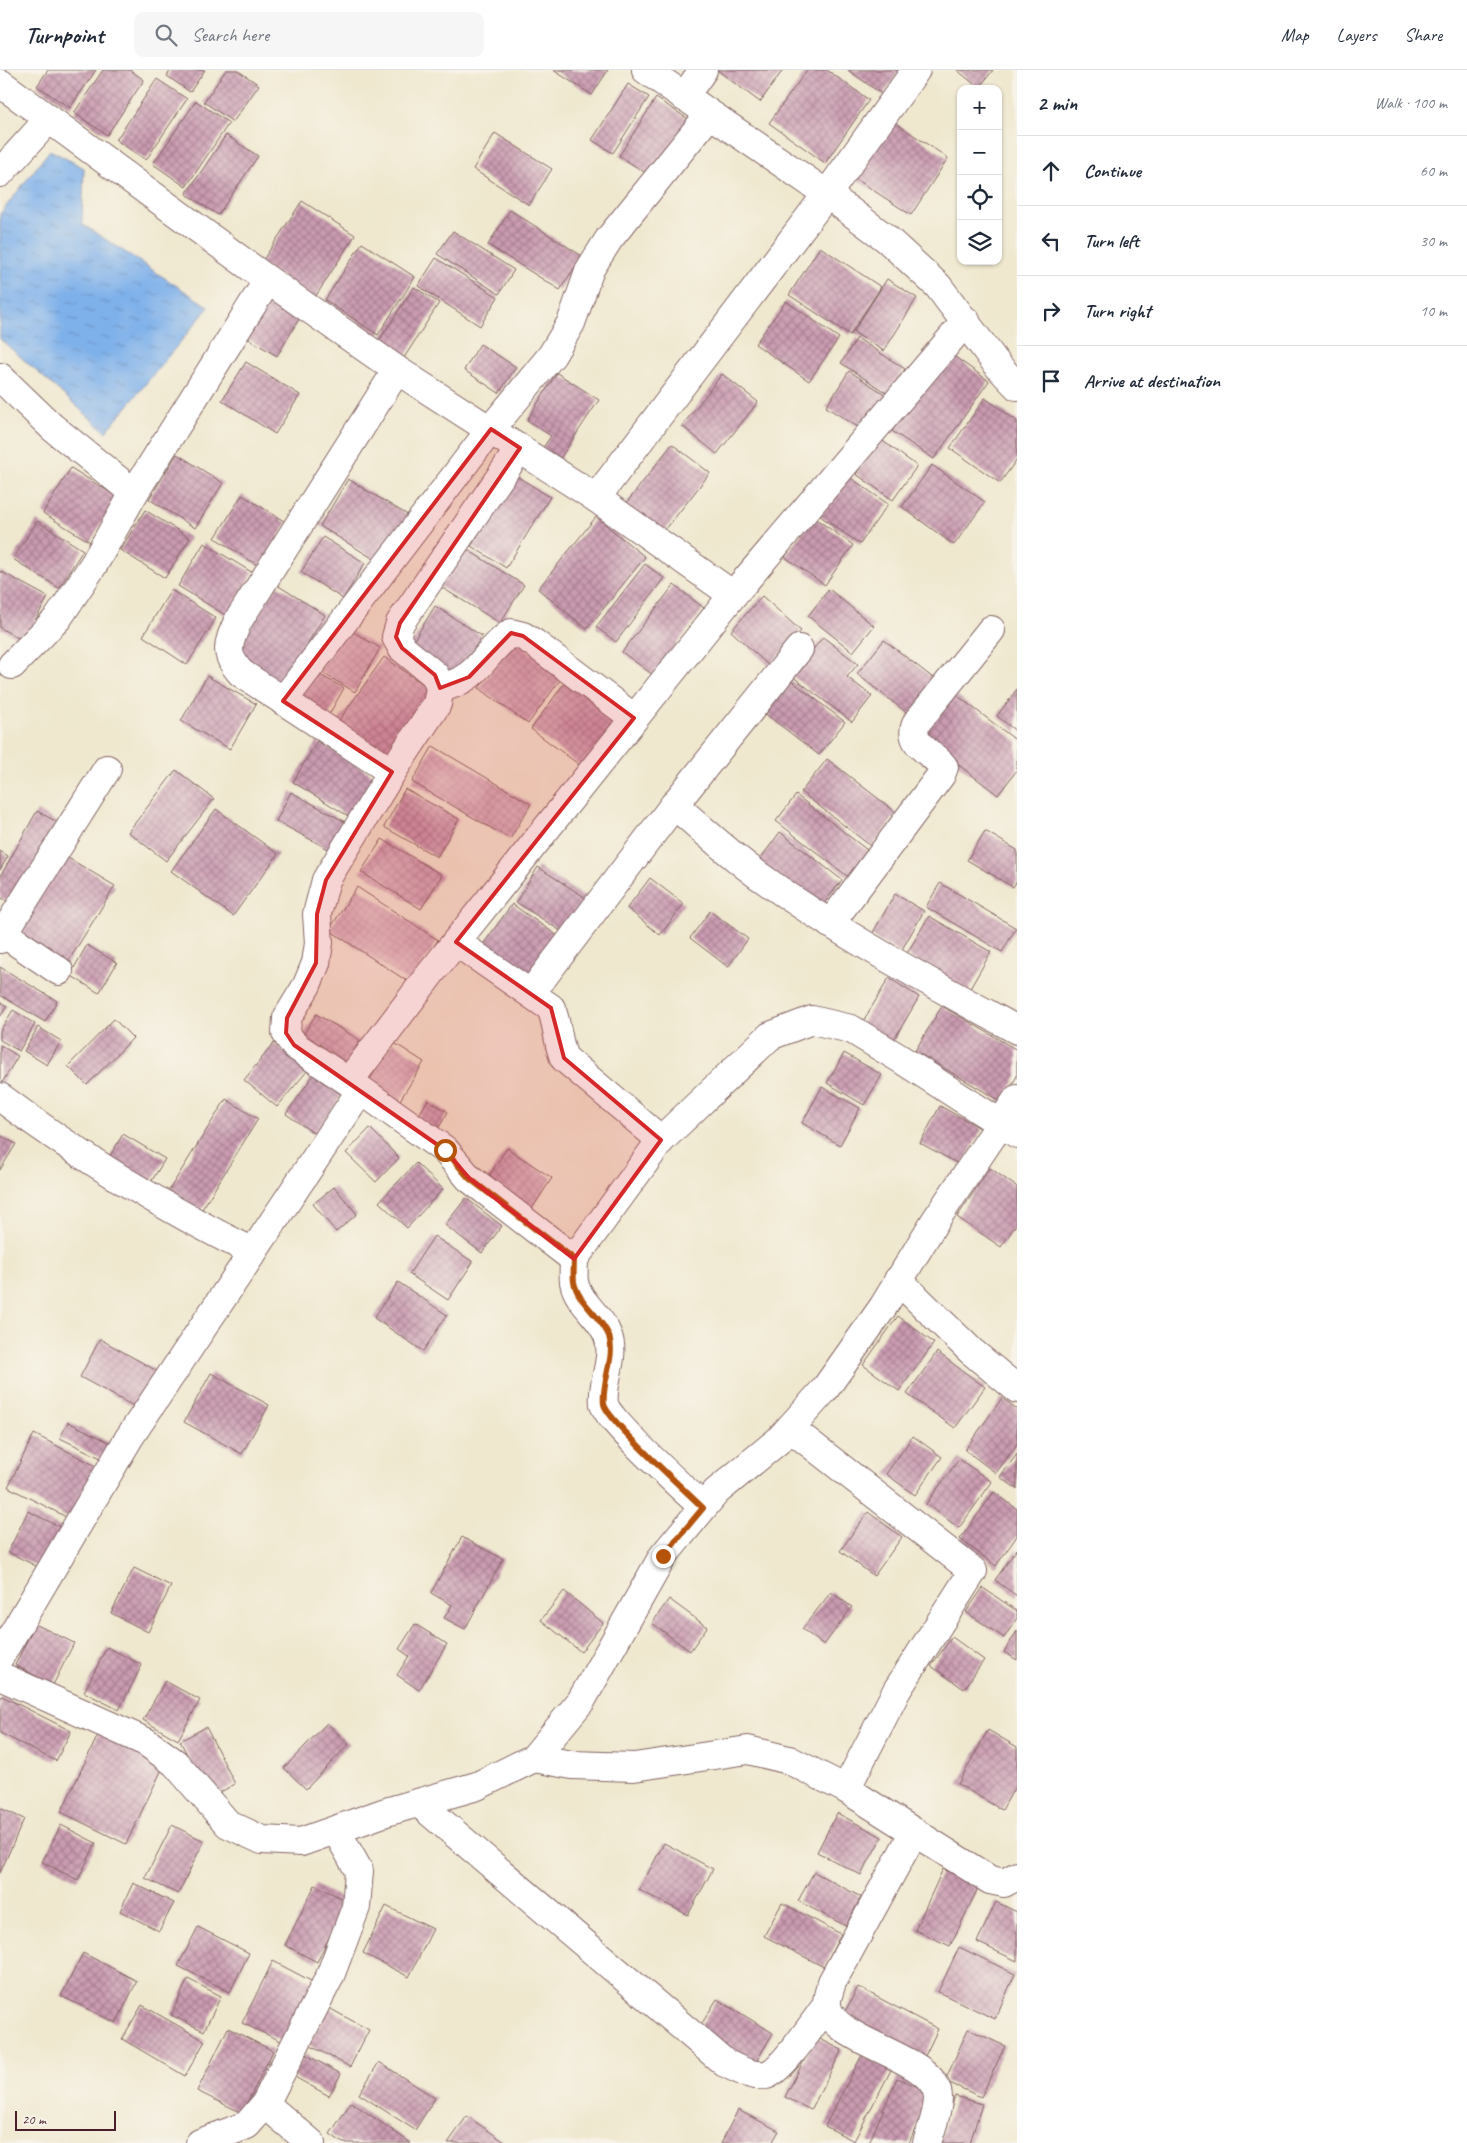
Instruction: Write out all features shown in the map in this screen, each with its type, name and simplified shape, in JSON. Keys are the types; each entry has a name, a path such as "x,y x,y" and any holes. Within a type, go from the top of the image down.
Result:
{"street":[{"path":"646,70 684,98 827,194 887,239 938,286 999,367 1017,386"},
{"path":"684,98 703,70"},
{"path":"596,498 827,194 916,70"},
{"path":"0,83 268,280 397,370 596,498 733,595"},
{"path":"283,701 491,429 552,355 571,323 590,269 609,239 709,115"},
{"path":"0,173 49,118"},
{"path":"12,665 58,618 94,564 134,493 268,280"},
{"path":"0,1656 129,1438 253,1252 355,1086 456,942 733,595 966,321"},
{"path":"392,772 241,673 230,661 228,644 238,622 397,370"},
{"path":"0,377 52,427 134,493"},
{"path":"520,448 400,623 396,638 402,648 435,676 440,688 437,704 392,772 326,880 318,914 319,943 316,963 307,985 287,1018 286,1033 294,1045 445,1150 469,1178 574,1259"},
{"path":"830,924 941,775 944,767 914,739 912,731 917,722 991,630"},
{"path":"440,688 457,684 469,677 502,639 511,633 523,636 534,643 634,718"},
{"path":"531,993 674,805 799,649"},
{"path":"59,971 1,934 107,769"},
{"path":"674,805 764,879 830,924 877,953 1017,1030"},
{"path":"456,942 551,1008 558,1024 558,1044 564,1058 661,1140"},
{"path":"703,1508 617,1424 604,1406 604,1384 610,1362 609,1338 600,1319 585,1304 574,1283 574,1259 661,1140 770,1036 812,1020 851,1029 1009,1128"},
{"path":"0,1098 54,1138 139,1192 253,1252"},
{"path":"0,1676 146,1742 175,1763 228,1824 262,1840 301,1842 418,1803 477,1786 534,1758 581,1701 663,1556 716,1492 779,1440 825,1389 883,1307 935,1221 1009,1128 1017,1099"},
{"path":"898,1280 970,1351 1017,1389"},
{"path":"790,1428 973,1571 897,1690 846,1789"},
{"path":"534,1758 572,1765 634,1768 748,1750 789,1760 846,1789 990,1880 1004,1883 1017,1876"},
{"path":"418,1803 725,2064 747,2074 767,2075 784,2062 827,2005 832,1982 914,1832"},
{"path":"200,2143 247,2124 265,2104 330,1976 356,1907 358,1871 336,1830"},
{"path":"827,2005 834,2020 840,2025 913,2065 933,2082 938,2097 927,2143"},
{"path":"265,2104 311,2143"}],"highlighted area":[{"path":"491,429 520,448 400,623 396,637 402,648 435,675 440,688 469,677 511,633 523,636 634,718 456,942 551,1008 564,1058 661,1140 574,1259 469,1178 445,1150 294,1045 286,1033 287,1018 316,963 317,914 326,880 392,772 283,701"}],"water":[{"path":"50,150 84,168 82,224 209,307 106,432 0,339 0,214"}],"building":[{"path":"48,70 96,70 70,108 37,86"},
{"path":"103,70 130,70 144,80 107,135 74,113"},
{"path":"171,70 205,70 190,92 167,76"},
{"path":"226,70 237,70 259,85 233,122 204,102"},
{"path":"553,70 608,70 592,95"},
{"path":"717,70 783,70 760,102"},
{"path":"807,70 827,70 869,100 825,163 769,123"},
{"path":"848,70 900,70 883,95"},
{"path":"957,70 993,70 981,85 975,85"},
{"path":"157,79 187,99 146,160 116,140"},
{"path":"628,84 649,97 613,153 592,140"},
{"path":"656,98 688,119 651,176 619,156"},
{"path":"196,101 229,123 186,187 153,164"},
{"path":"891,120 948,158 911,215 853,177"},
{"path":"495,133 552,169 529,205 473,169"},
{"path":"226,135 258,156 218,215 186,194"},
{"path":"302,201 355,235 314,299 261,263"},
{"path":"510,210 582,256 560,290 488,245"},
{"path":"453,231 514,270 499,294 437,254"},
{"path":"362,243 415,277 378,335 325,300"},
{"path":"820,247 881,287 850,335 789,295"},
{"path":"436,258 498,297 480,326 418,286"},
{"path":"887,279 917,298 884,351 853,332"},
{"path":"414,287 439,303 400,364 375,347"},
{"path":"271,296 302,314 277,356 247,338"},
{"path":"786,301 839,338 809,381 755,344"},
{"path":"857,338 905,369 888,394 841,363"},
{"path":"480,344 516,367 499,393 464,370"},
{"path":"948,352 989,381 934,459 892,431"},
{"path":"246,362 300,395 275,434 222,400"},
{"path":"849,371 889,397 866,432 826,407"},
{"path":"557,373 599,400 557,463 540,452 551,436 527,420"},
{"path":"722,374 758,402 717,454 682,426"},
{"path":"985,398 1017,421 1017,459 1000,483 950,448"},
{"path":"880,439 917,466 893,500 856,474"},
{"path":"672,444 710,473 662,534 625,505"},
{"path":"177,454 223,483 195,528 149,499"},
{"path":"932,465 985,502 954,545 902,507"},
{"path":"71,468 117,497 90,542 43,513"},
{"path":"515,475 550,497 506,568 471,546"},
{"path":"848,476 888,504 860,544 820,516"},
{"path":"348,479 411,517 382,564 320,526"},
{"path":"242,495 287,523 260,567 215,538"},
{"path":"145,510 190,538 165,578 120,550"},
{"path":"596,517 645,557 587,629 538,589"},
{"path":"813,517 853,545 825,585 785,557"},
{"path":"37,521 83,550 59,588 13,559"},
{"path":"323,537 365,563 343,599 301,572"},
{"path":"204,543 253,573 227,616 178,586"},
{"path":"463,547 524,585 500,623 439,586"},
{"path":"645,564 664,578 616,642 596,627"},
{"path":"0,571 48,597 24,641 0,628"},
{"path":"277,585 325,615 282,686 233,656"},
{"path":"674,585 704,608 653,675 622,652"},
{"path":"829,589 874,626 853,652 808,616"},
{"path":"171,590 216,618 187,665 143,636"},
{"path":"762,596 801,631 769,666 731,631"},
{"path":"435,606 482,636 456,678 409,648"},
{"path":"345,627 380,648 355,692 319,671"},
{"path":"823,637 858,664 847,677 872,696 852,722 792,676"},
{"path":"515,640 563,676 528,724 479,688"},
{"path":"884,640 937,681 911,716 857,674"},
{"path":"384,657 436,693 386,763 335,726"},
{"path":"309,669 344,688 327,718 292,699"},
{"path":"207,676 256,704 230,749 181,721"},
{"path":"568,678 622,718 585,769 531,729"},
{"path":"789,679 845,722 819,755 763,712"},
{"path":"1017,689 1017,732 997,716"},
{"path":"950,690 1017,741 1017,770 998,795 917,733"},
{"path":"317,741 378,778 353,819 293,782"},
{"path":"433,746 531,804 510,839 412,782"},
{"path":"827,759 897,813 872,847 801,792"},
{"path":"176,770 214,799 166,861 128,832"},
{"path":"405,789 459,819 437,857 384,827"},
{"path":"291,792 349,824 334,852 276,821"},
{"path":"796,795 871,853 851,879 776,821"},
{"path":"216,809 278,854 233,916 171,871"},
{"path":"37,811 57,822 12,904 0,897 0,877"},
{"path":"985,831 1017,850 1017,881 1013,887 967,860"},
{"path":"780,832 842,880 819,910 758,862"},
{"path":"382,839 442,875 421,909 361,872"},
{"path":"0,851 8,856 0,870"},
{"path":"65,856 115,886 66,965 17,934"},
{"path":"538,867 589,900 567,935 516,902"},
{"path":"650,878 684,904 660,935 627,908"},
{"path":"940,883 1016,928 1002,952 926,907"},
{"path":"357,887 438,940 410,983 329,930"},
{"path":"895,894 924,911 900,953 871,936"},
{"path":"512,904 562,939 529,984 480,949"},
{"path":"710,911 748,939 728,967 690,938"},
{"path":"929,916 991,952 968,992 906,955"},
{"path":"87,945 117,963 99,993 70,975"},
{"path":"0,967 57,1001 45,1022 0,995"},
{"path":"889,978 919,997 892,1043 861,1025"},
{"path":"0,1002 7,1006 0,1017"},
{"path":"942,1006 1017,1050 1017,1076 1002,1102 915,1051"},
{"path":"13,1010 35,1024 19,1051 0,1040 0,1031"},
{"path":"316,1014 360,1040 344,1069 299,1042"},
{"path":"114,1019 133,1038 87,1085 68,1066"},
{"path":"38,1027 61,1041 47,1065 24,1051"},
{"path":"393,1042 424,1062 395,1108 364,1089"},
{"path":"274,1043 308,1070 277,1107 244,1080"},
{"path":"0,1045 18,1056 0,1086"},
{"path":"844,1053 882,1075 864,1105 827,1083"},
{"path":"315,1073 344,1092 315,1134 286,1114"},
{"path":"822,1087 860,1108 840,1145 802,1123"},
{"path":"226,1099 258,1119 196,1219 164,1198"},
{"path":"428,1100 448,1112 432,1139 412,1126"},
{"path":"940,1106 982,1129 962,1166 920,1143"},
{"path":"370,1128 399,1158 376,1182 346,1153"},
{"path":"123,1134 165,1159 148,1187 107,1161"},
{"path":"0,1135 16,1144 0,1170"},
{"path":"507,1148 552,1178 529,1213 484,1183"},
{"path":"416,1163 443,1189 407,1228 379,1202"},
{"path":"990,1168 1017,1187 1017,1223 1001,1247 957,1217"},
{"path":"334,1187 357,1214 336,1232 313,1204"},
{"path":"466,1198 502,1226 482,1253 445,1225"},
{"path":"434,1236 473,1262 448,1300 409,1274"},
{"path":"398,1282 447,1315 423,1351 374,1318"},
{"path":"898,1316 934,1343 899,1391 863,1365"},
{"path":"100,1339 157,1371 137,1408 80,1377"},
{"path":"937,1352 985,1387 955,1428 907,1394"},
{"path":"211,1373 269,1405 242,1454 184,1422"},
{"path":"1002,1398 1017,1409 1017,1444 996,1473 965,1450"},
{"path":"68,1422 119,1447 111,1463 60,1438"},
{"path":"34,1434 102,1469 76,1522 8,1487"},
{"path":"913,1436 942,1457 915,1495 886,1474"},
{"path":"1017,1454 1017,1489 1000,1477"},
{"path":"959,1459 992,1482 959,1528 926,1504"},
{"path":"994,1492 1017,1509 1017,1536 996,1566 960,1539"},
{"path":"28,1511 66,1530 46,1571 8,1552"},
{"path":"868,1512 902,1537 874,1576 840,1551"},
{"path":"462,1537 503,1559 465,1629 444,1618 452,1605 431,1593"},
{"path":"1017,1549 1017,1596 995,1580"},
{"path":"134,1568 171,1586 148,1632 111,1613"},
{"path":"983,1588 1017,1611 1017,1618 1004,1638 966,1612"},
{"path":"564,1591 603,1623 581,1652 541,1620"},
{"path":"831,1592 852,1607 824,1645 802,1629"},
{"path":"669,1599 707,1627 690,1651 652,1623"},
{"path":"35,1624 74,1643 53,1685 15,1665"},
{"path":"415,1624 447,1644 419,1690 397,1675 409,1656 399,1649"},
{"path":"1017,1631 1017,1660 1004,1652"},
{"path":"952,1637 984,1660 964,1689 931,1666"},
{"path":"107,1647 142,1665 119,1710 84,1692"},
{"path":"165,1681 200,1700 178,1740 143,1720"},
{"path":"2,1696 71,1731 56,1761 0,1733 0,1700"},
{"path":"327,1723 349,1744 306,1789 284,1768"},
{"path":"206,1727 235,1784 210,1798 180,1741"},
{"path":"988,1730 1017,1747 1017,1783 1002,1810 958,1784"},
{"path":"100,1731 165,1763 126,1844 61,1812"},
{"path":"0,1808 24,1819 0,1873"},
{"path":"837,1813 882,1837 861,1875 817,1852"},
{"path":"61,1825 96,1843 78,1880 42,1862"},
{"path":"172,1825 204,1841 178,1894 145,1878"},
{"path":"664,1843 713,1869 688,1915 639,1890"},
{"path":"943,1869 979,1886 950,1946 915,1930"},
{"path":"814,1872 861,1897 846,1926 798,1901"},
{"path":"133,1883 174,1903 159,1931 120,1911"},
{"path":"315,1885 347,1901 317,1962 285,1945"},
{"path":"996,1902 1017,1912 1017,1961 977,1942"},
{"path":"782,1903 841,1934 824,1967 764,1936"},
{"path":"386,1906 433,1929 409,1977 363,1953"},
{"path":"198,1927 249,1953 230,1992 178,1966"},
{"path":"959,1947 1015,1974 995,2019 938,1992"},
{"path":"83,1953 137,1981 116,2023 61,1996"},
{"path":"273,1961 313,1982 283,2042 242,2023"},
{"path":"188,1979 221,1996 204,2031 171,2015"},
{"path":"858,1987 938,2029 923,2060 842,2017"},
{"path":"717,1999 773,2033 753,2067 696,2033"},
{"path":"142,2005 205,2041 185,2076 122,2039"},
{"path":"329,2008 369,2030 350,2067 309,2045"},
{"path":"228,2028 273,2051 242,2113 197,2091"},
{"path":"968,2029 1005,2046 981,2097 945,2081"},
{"path":"816,2037 842,2050 811,2110 785,2097"},
{"path":"305,2054 341,2074 329,2096 293,2076"},
{"path":"862,2055 891,2070 854,2141 825,2126"},
{"path":"379,2062 435,2098 415,2130 359,2094"},
{"path":"897,2078 931,2092 909,2143 869,2143"},
{"path":"955,2096 982,2104 970,2143 940,2143"},
{"path":"351,2102 411,2143 343,2143 330,2134"},
{"path":"738,2110 779,2131 772,2143 721,2143"},
{"path":"467,2116 506,2143 448,2143"}],"route":[{"path":"445,1150 469,1178 574,1259 574,1283 585,1304 600,1319 609,1338 610,1362 604,1384 604,1406 617,1424 703,1508 663,1556"}]}
